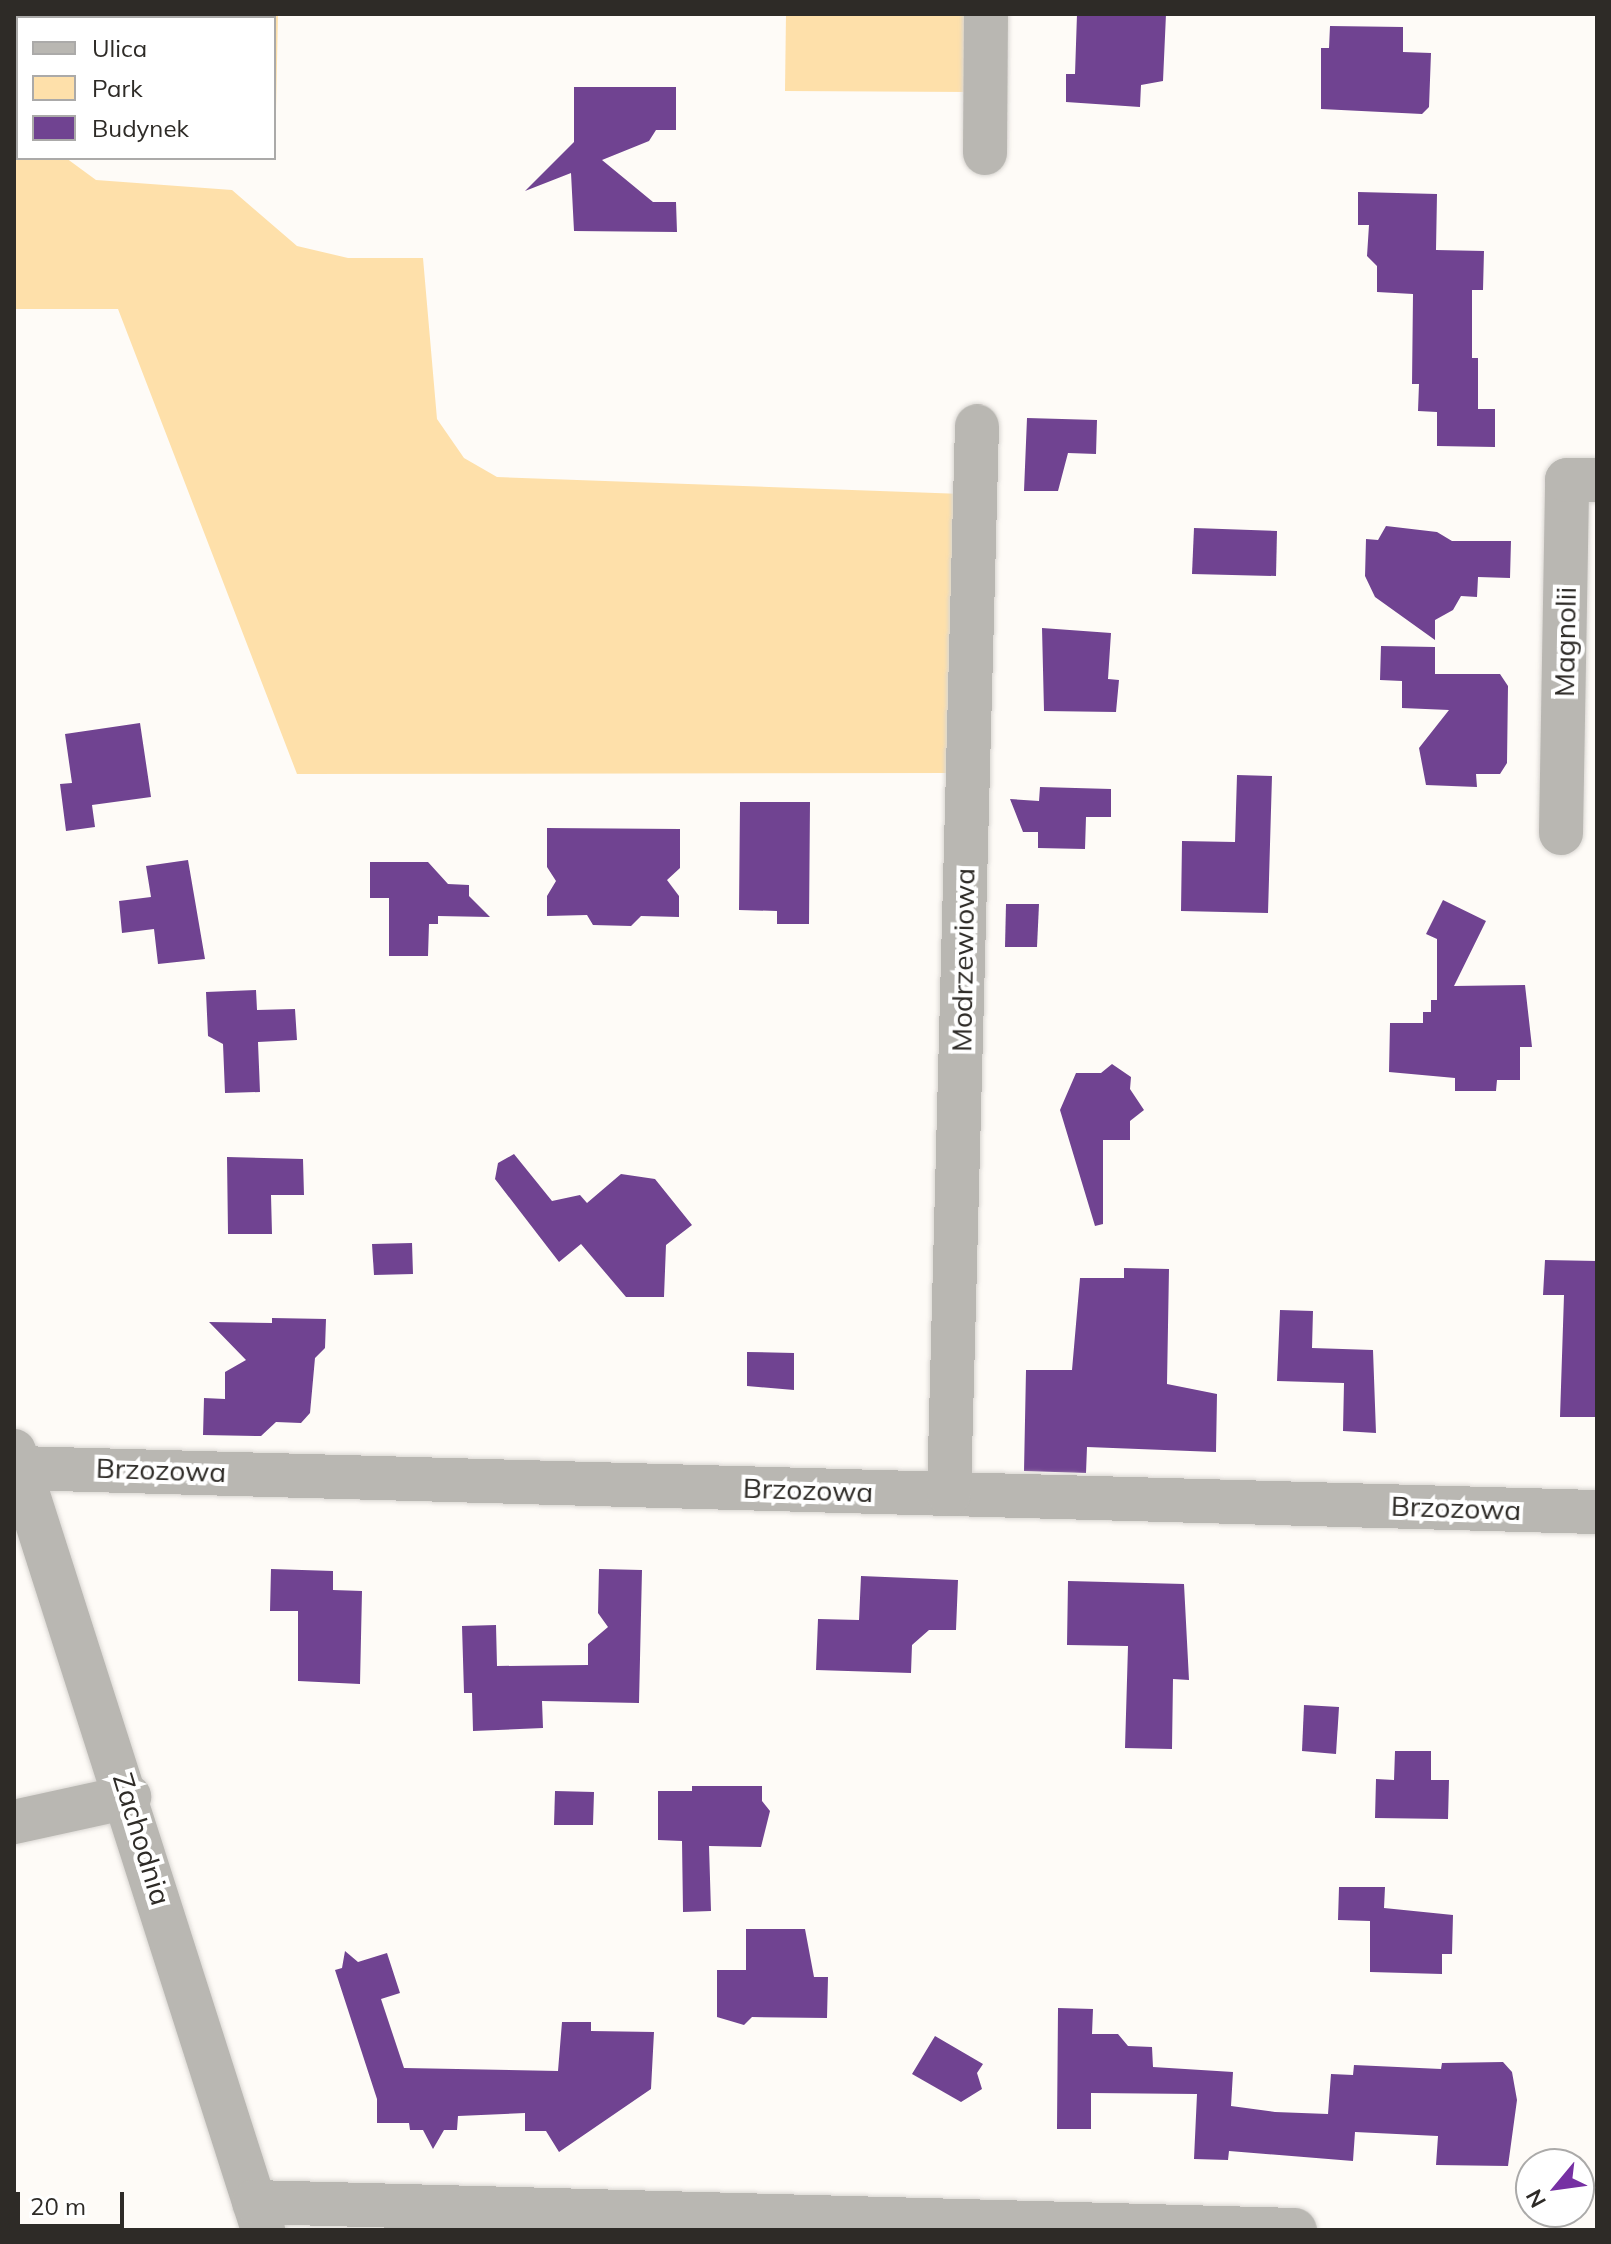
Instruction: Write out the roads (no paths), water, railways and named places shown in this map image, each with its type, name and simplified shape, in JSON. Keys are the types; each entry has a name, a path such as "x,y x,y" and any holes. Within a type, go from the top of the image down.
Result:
{"street":[{"path":"985,153 986,14"},
{"name":"Modrzewiowa","path":"949,1494 977,426"},
{"name":"Magnolii","path":"1561,833 1567,480 1597,480"},
{"name":"Brzozowa","path":"17,1460 949,1494 1597,1512"},
{"name":"Zachodnia","path":"17,1460 129,1797 259,2216"},
{"path":"14,1822 129,1797"},
{"path":"259,2216 1295,2230"}]}
